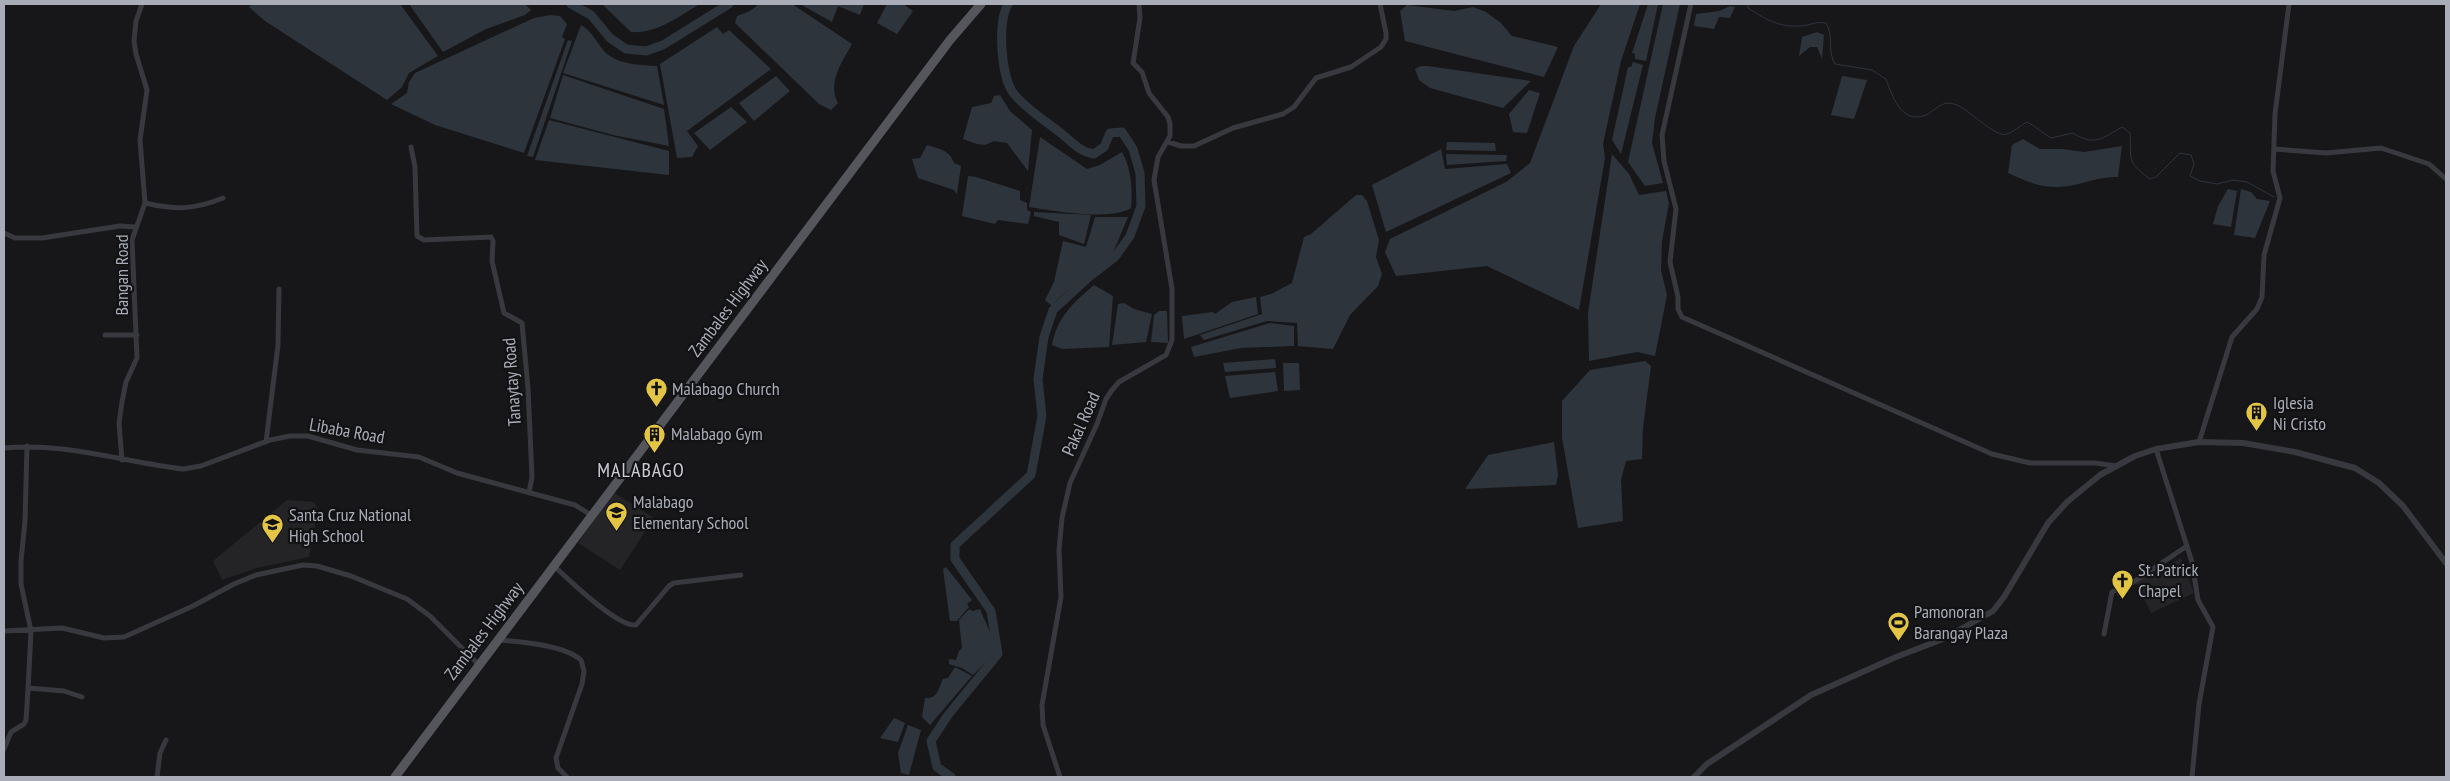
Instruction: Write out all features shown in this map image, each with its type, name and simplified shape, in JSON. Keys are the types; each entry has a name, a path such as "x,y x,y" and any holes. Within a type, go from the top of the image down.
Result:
{"main road":[{"name":"Zambales Highway","path":"395,777 950,40 981,4"}],"street":[{"name":"Bangan Road","path":"122,460 119,423 122,402 126,382 137,358 132,240 145,203 140,140 148,90 136,54 134,41 136,20 142,4"},
{"name":"Pakal Road","path":"1060,777 1043,724 1042,705 1061,597 1059,550 1062,518 1070,483 1097,424 1106,399 1119,382 1166,355 1171,346 1172,290 1154,180 1158,157 1168,142 1170,132 1169,120 1149,93 1142,72 1133,62 1140,18 1139,4"},
{"path":"1168,142 1181,146 1194,146 1233,128 1283,114 1294,107 1316,78 1351,67 1381,47 1386,39 1386,33 1380,4"},
{"path":"1690,4 1662,135 1662,148 1676,209 1670,262 1678,297 1678,309 1682,317 1997,456 2030,464 2095,463 2116,466"},
{"path":"2199,442 2232,337 2257,309 2262,297 2264,255 2280,198 2272,171 2275,114 2289,4"},
{"name":"Tanaytay Road","path":"411,147 414,167 417,236 424,240 491,237 493,241 492,261 501,306 506,316 518,319 522,323 528,388 532,477 529,493"},
{"path":"2274,149 2326,152 2381,148 2429,164 2446,178"},
{"path":"145,203 184,209 201,207 223,198"},
{"path":"4,234 15,238 42,238 120,226 135,227"},
{"path":"266,442 278,345 278,289"},
{"path":"105,335 136,335"},
{"name":"Libaba Road","path":"4,448 27,446 64,449 154,466 192,468 266,442 290,436 308,436 357,450 408,454 432,461 458,473 575,505 591,515"},
{"path":"1694,777 1715,758 1811,695 1896,657 1943,639 1993,611 2004,597 2039,538 2057,512 2078,491 2116,466 2135,456 2156,449 2199,442 2243,443 2278,448 2341,464 2363,472 2379,483 2403,506 2446,563"},
{"path":"4,749 10,732 24,724 26,720 31,631 21,584 21,561 25,521 27,446"},
{"path":"2156,449 2187,546 2198,600 2213,627 2199,704 2192,777"},
{"path":"2104,634 2112,592 2132,583 2187,546"},
{"path":"4,631 62,628 104,638 124,638 256,575 304,565 317,566 351,576 407,600 430,616 479,665"},
{"path":"554,565 588,597 615,617 632,625 636,625 668,586 674,583 741,574"},
{"path":"499,640 547,647 572,654 581,660 584,671 582,684 556,758 558,768 567,777"},
{"path":"28,688 64,691 82,697"},
{"path":"157,777 160,753 166,740"}],"shaded area":[{"path":"252,4 400,4 438,56 409,73 402,87 387,100 265,21 249,7"},
{"path":"409,4 525,4 531,10 525,15 486,29 443,52"},
{"path":"602,4 700,4 659,27 641,32 631,32"},
{"path":"759,4 792,4 852,44 837,73 834,88 838,103 831,110 819,104 735,23 737,16 750,11"},
{"path":"800,4 864,4 860,15 838,6 832,22"},
{"path":"887,4 903,4 913,11 897,34 877,23"},
{"path":"1601,4 1640,4 1621,61 1603,144 1605,158 1579,310 1487,266 1396,276 1385,252 1390,239 1506,182 1530,163 1574,46"},
{"path":"1648,4 1658,4 1646,61 1635,59 1635,54 1632,53"},
{"path":"1663,4 1680,4 1655,118 1652,143 1663,183 1645,186 1628,162"},
{"path":"1407,5 1454,11 1473,7 1486,12 1501,23 1512,36 1558,47 1544,77 1405,41 1400,11"},
{"path":"1730,6 1735,7 1730,18 1719,17 1714,29 1694,26 1696,14 1719,11"},
{"path":"550,15 560,16 567,24 562,37 565,39 524,153 435,125 391,104 407,93 409,82 415,73 534,18"},
{"path":"581,25 606,53 615,59 633,64 657,66 664,105 563,73"},
{"path":"717,27 723,34 729,30 771,69 687,131 698,146 692,157 677,158 660,64"},
{"path":"1817,32 1824,35 1822,59 1817,47 1810,47 1799,56 1802,37"},
{"path":"568,40 572,41 533,157 527,156"},
{"path":"1633,62 1643,65 1621,154 1612,140 1628,67 1631,67"},
{"path":"1421,66 1531,81 1503,108 1430,88 1419,80 1415,69"},
{"path":"563,75 664,109 669,146 613,135 550,118"},
{"path":"776,76 790,91 754,121 739,103"},
{"path":"1842,76 1867,80 1854,119 1831,115"},
{"path":"1529,90 1540,93 1527,133 1513,132 1509,114"},
{"path":"1000,95 1010,111 1032,130 1028,171 1007,143 994,141 985,145 963,139 972,107 991,103 994,96"},
{"path":"731,107 747,122 710,150 694,133"},
{"path":"549,120 669,151 669,175 535,160"},
{"path":"1040,137 1087,169 1100,165 1122,152 1131,179 1131,208 1110,214 1082,214 1029,207"},
{"path":"2023,139 2040,149 2084,152 2122,146 2118,177 2102,178 2060,187 2040,185 2021,179 2008,173 2012,145"},
{"path":"1447,142 1495,143 1496,151 1446,150"},
{"path":"927,145 944,151 950,155 954,163 961,166 957,194 954,190 918,178 912,159 920,158"},
{"path":"1441,149 1445,169 1507,164 1511,173 1386,232 1372,185"},
{"path":"1446,154 1507,155 1506,161 1447,165"},
{"path":"1612,154 1629,174 1639,195 1666,191 1669,203 1662,241 1661,270 1667,295 1655,356 1637,352 1589,361 1588,313"},
{"path":"968,176 1020,191 1020,200 1027,203 1027,210 1031,212 1028,224 998,220 995,224 962,216"},
{"path":"2228,189 2237,191 2231,227 2213,224 2218,206"},
{"path":"2241,189 2251,192 2257,199 2270,201 2255,238 2234,235"},
{"path":"1356,195 1362,195 1367,201 1379,240 1376,257 1382,274 1378,286 1350,315 1333,349 1298,346 1297,323 1267,321 1204,340 1200,335 1262,314 1260,297 1271,294 1292,283 1304,237 1311,234"},
{"path":"1034,212 1091,215 1084,244 1059,235 1059,222 1034,216"},
{"path":"1095,217 1128,217 1113,253 1052,306 1045,300 1054,282 1063,241 1086,247"},
{"path":"1094,285 1113,296 1109,347 1062,349 1052,345 1054,335 1062,318 1073,304"},
{"path":"1256,297 1258,314 1184,339 1182,316 1213,312 1215,314 1232,302"},
{"path":"1124,303 1134,309 1152,314 1146,342 1112,345 1118,304"},
{"path":"1159,311 1167,311 1168,343 1151,342 1154,315"},
{"path":"1270,323 1294,326 1294,346 1241,348 1194,357 1191,347"},
{"path":"1275,359 1276,368 1225,372 1223,363"},
{"path":"1645,361 1651,366 1643,428 1642,459 1626,461 1621,480 1623,521 1578,528 1562,438 1562,401 1590,370"},
{"path":"1283,363 1299,363 1300,390 1284,391"},
{"path":"1275,372 1278,391 1230,398 1225,376"},
{"path":"1554,442 1558,475 1556,485 1465,489 1488,455"},
{"name":"Malabago Elementary School","path":"613,492 654,518 620,570 578,543"},
{"name":"Santa Cruz National High School","path":"287,500 313,502 318,508 309,557 257,568 222,580 213,561"},
{"path":"2181,558 2194,593 2151,613 2136,582"},
{"path":"946,567 972,600 967,604 969,607 957,621 950,621 943,569"},
{"path":"969,609 973,611 980,609 992,636 996,652 973,675 962,668 949,664 949,659 956,660 962,648 959,620"},
{"path":"955,667 972,676 930,725 922,717 925,698 935,695 943,679 948,678"},
{"path":"894,718 905,723 898,742 880,738"},
{"path":"908,725 921,730 909,775 901,773 898,753"}],"waterway":[{"path":"571,4 591,15 610,38 626,49 646,51 663,45 729,4"},
{"path":"951,777 937,767 931,741 948,715 998,654 991,611 955,559 955,545 1031,475 1042,416 1038,379 1044,337 1053,310 1089,277 1115,257 1130,236 1141,206 1140,173 1133,149 1122,132 1110,133 1104,147 1094,154 1089,153 1077,147 1014,94 1006,76 1002,50 1002,23 1008,4"},
{"path":"1748,4 1748,8 1772,22 1792,26 1826,23 1830,33 1831,54 1835,64 1872,70 1886,79 1899,107 1910,116 1926,115 1943,104 1950,103 1960,106 1996,132 2002,134 2007,134 2027,122 2051,138 2073,133 2087,140 2093,140 2104,137 2122,127 2130,133 2131,159 2133,163 2150,179 2156,177 2180,153 2191,155 2194,164 2190,176 2200,181 2217,184 2233,180 2247,182 2274,197"}],"place":[{"name":"Malabago Church","path":"656,408"},
{"name":"Iglesia Ni Cristo","path":"2257,432"},
{"name":"Malabago Gym","path":"655,453"},
{"name":"Malabago Elementary School","path":"617,531"},
{"name":"Santa Cruz National High School","path":"273,544"},
{"name":"St. Patrick Chapel","path":"2122,599"},
{"name":"Pamonoran Barangay Plaza","path":"1898,641"}],"district":[{"name":"MALABAGO","path":"641,470"}]}
